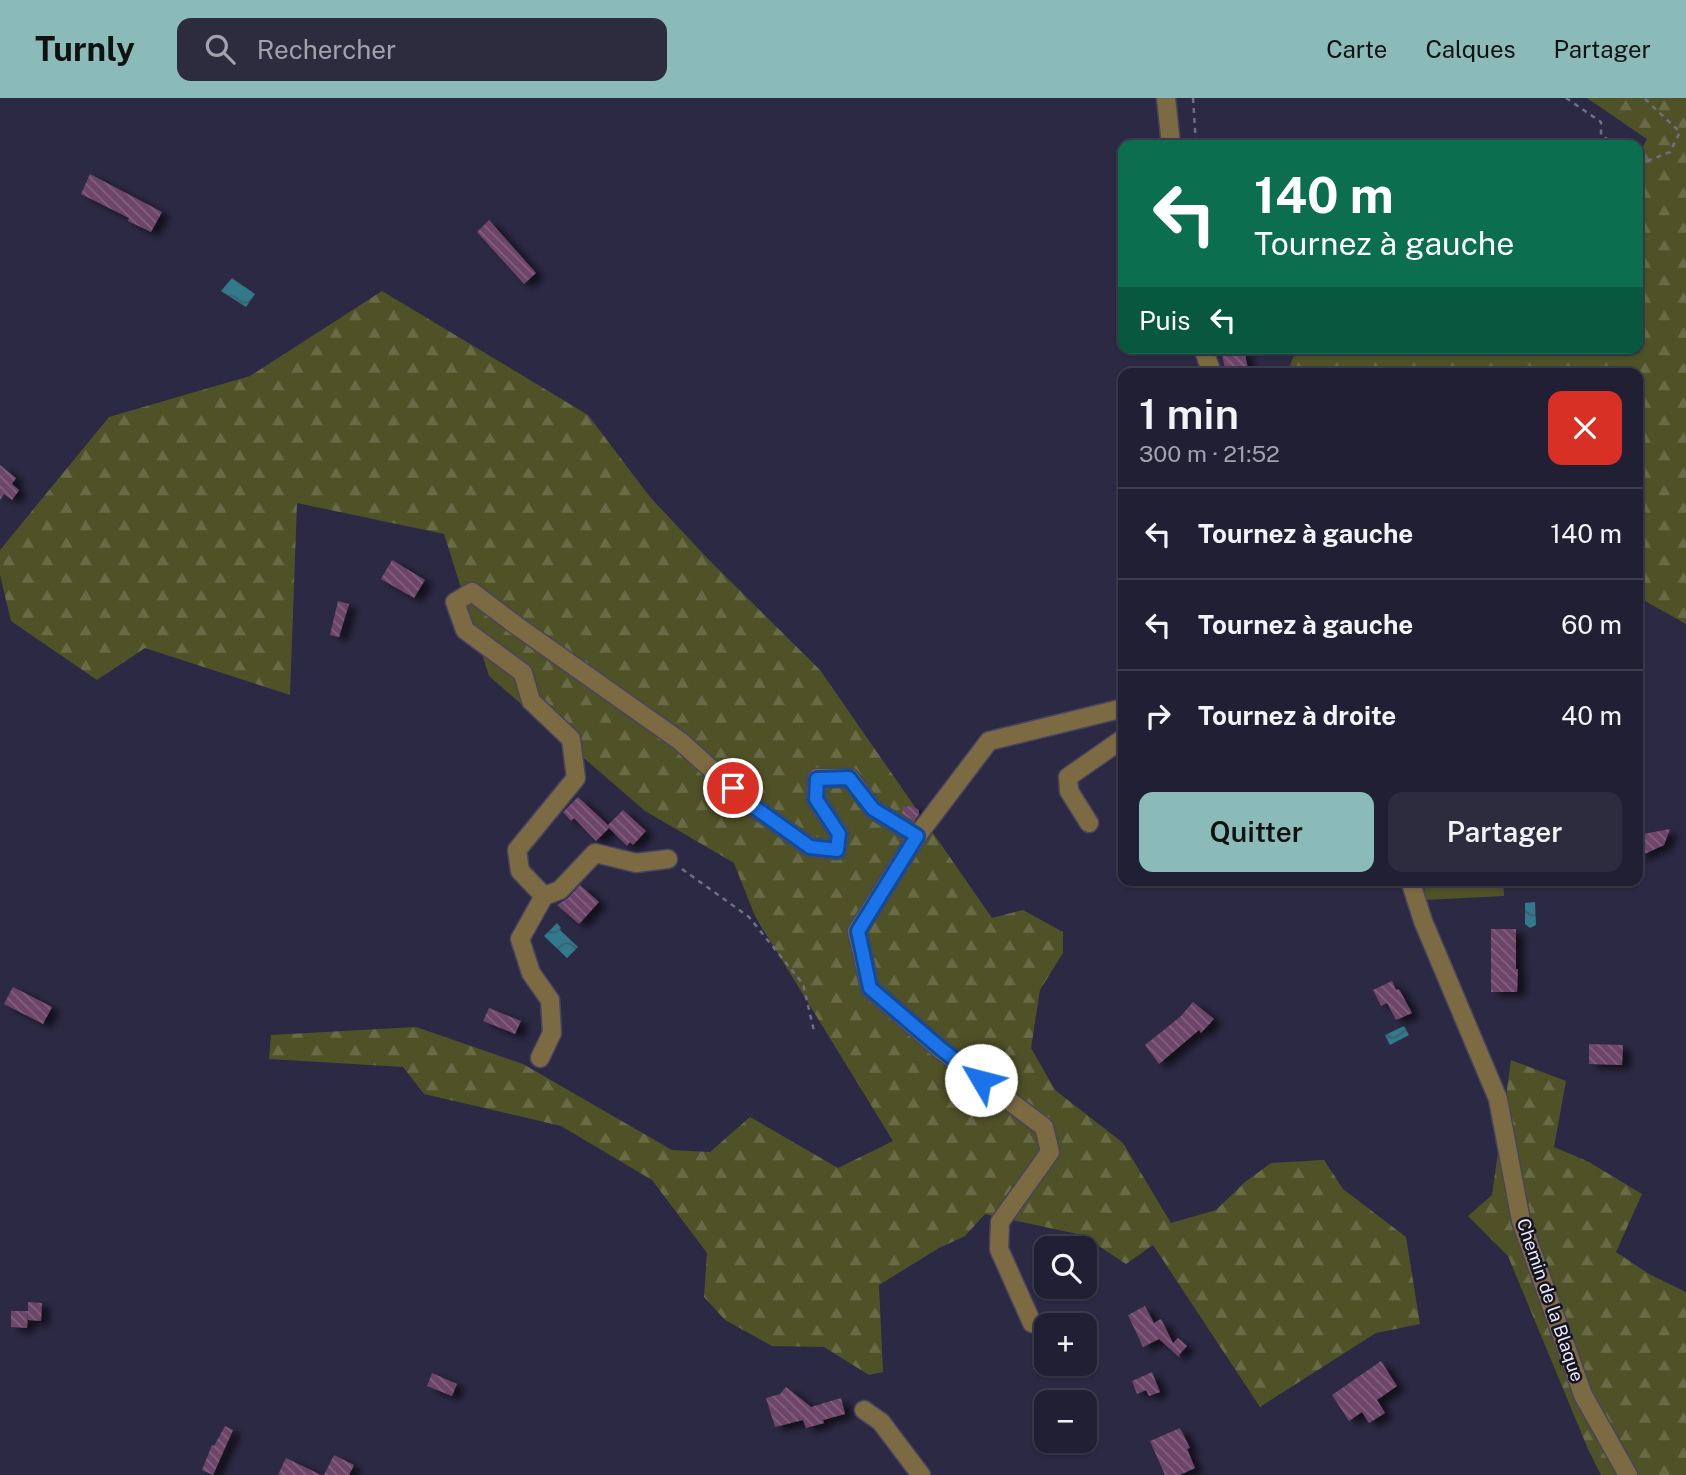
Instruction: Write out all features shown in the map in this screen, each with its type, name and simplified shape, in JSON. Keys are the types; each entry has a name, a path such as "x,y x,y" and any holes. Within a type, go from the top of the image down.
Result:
{"street":[{"path":"1166,98 1170,140"},
{"path":"544,896 520,871 517,850 576,778 571,739 531,701 523,673 465,630 455,602 472,593 680,741 750,804 810,847 837,850 839,834 816,799 817,779 849,778 873,809 917,836"},
{"path":"1034,1324 999,1249 1000,1222 1050,1152 1044,1127 940,1048 870,988 858,931 917,836 989,741 1118,709"},
{"path":"1090,823 1069,791 1069,777 1118,742"},
{"path":"540,1058 552,1033 550,1000 531,973 520,939 544,896 560,890 595,853 636,863 668,859"},
{"name":"Chemin de la Blaque","path":"1412,886 1423,921 1498,1099 1521,1221 1583,1395 1628,1475"},
{"path":"864,1410 881,1422 921,1475"}],"path":[{"path":"1193,98 1196,140"},
{"path":"1566,98 1601,122 1601,135 1608,140"},
{"path":"1643,163 1670,152 1680,132 1644,98"},
{"path":"668,859 749,917 803,984 814,1031"}],"green space":[{"path":"1587,98 1686,98 1686,624 1643,600 1643,368 1289,368 1295,354 1643,354 1643,146 1647,139"},
{"path":"382,291 588,415 650,497 820,670 992,918 1023,910 1063,932 1063,953 1040,990 1031,1048 1055,1090 1123,1143 1171,1223 1216,1210 1245,1182 1271,1163 1324,1160 1343,1189 1406,1237 1420,1324 1376,1333 1260,1407 1153,1245 1126,1264 1097,1245 1097,1236 1084,1236 985,1214 965,1236 939,1248 879,1285 883,1372 869,1375 824,1347 772,1346 725,1320 704,1297 707,1253 652,1180 561,1126 424,1094 403,1067 269,1059 271,1035 416,1027 523,1064 672,1150 710,1152 750,1117 838,1168 893,1141 755,916 734,863 645,811 489,676 444,534 297,503 290,695 145,648 97,680 11,621 0,575 0,550 109,417 250,376"},
{"path":"1424,886 1503,886 1504,896 1425,900"},
{"path":"1511,1060 1566,1081 1554,1147 1589,1162 1642,1194 1616,1252 1649,1274 1686,1292 1686,1475 1601,1475 1508,1256 1468,1216 1492,1195"}],"water":[{"path":"232,278 255,294 246,307 221,291"},
{"path":"1535,902 1536,925 1530,928 1525,924 1525,903"},
{"path":"557,923 560,930 578,947 567,958 544,936"},
{"path":"1404,1026 1409,1035 1390,1045 1385,1035"}],"building":[{"path":"90,174 162,212 151,232 81,194"},
{"path":"489,220 536,273 524,284 477,232"},
{"path":"1245,354 1248,368 1225,368 1222,355"},
{"path":"0,465 16,478 12,484 19,490 12,500 4,494 0,500"},
{"path":"392,560 425,580 414,598 381,579"},
{"path":"338,601 349,604 339,637 330,635"},
{"path":"578,797 608,825 623,810 646,831 633,845 630,842 627,846 609,828 596,841 574,818 571,821 563,812"},
{"path":"912,806 919,810 914,821 902,814 903,807"},
{"path":"1670,829 1664,845 1643,855 1643,834"},
{"path":"580,885 599,902 579,924 557,905"},
{"path":"1491,929 1516,929 1517,992 1491,992"},
{"path":"1392,981 1412,1013 1396,1020 1387,1003 1381,1006 1373,990"},
{"path":"13,987 52,1007 43,1024 4,1004"},
{"path":"1193,1002 1214,1019 1201,1033 1199,1030 1159,1064 1145,1045 1180,1017"},
{"path":"489,1008 521,1021 515,1034 483,1021"},
{"path":"1589,1044 1623,1045 1622,1065 1589,1064"},
{"path":"28,1302 42,1303 41,1321 28,1320"},
{"path":"1145,1306 1154,1323 1161,1319 1173,1343 1178,1338 1187,1346 1179,1355 1180,1358 1159,1339 1143,1347 1128,1315"},
{"path":"11,1311 28,1311 27,1328 11,1327"},
{"path":"1381,1361 1397,1386 1377,1400 1385,1413 1369,1423 1362,1412 1349,1421 1332,1395"},
{"path":"1152,1372 1160,1392 1149,1396 1146,1390 1137,1394 1132,1381"},
{"path":"432,1373 457,1384 452,1396 427,1386"},
{"path":"786,1387 811,1407 841,1398 845,1414 806,1428 803,1420 775,1427 766,1398 780,1394"},
{"path":"225,1426 233,1430 213,1475 202,1470 212,1445 214,1446"},
{"path":"1180,1428 1190,1448 1187,1449 1195,1468 1180,1475 1165,1475 1150,1441"},
{"path":"334,1455 354,1465 349,1475 324,1475"},
{"path":"286,1458 321,1475 278,1475"}],"route":[{"path":"733,788 750,804 810,847 837,850 839,834 816,799 817,779 849,778 873,809 917,836 858,931 870,988 981,1080"}]}
